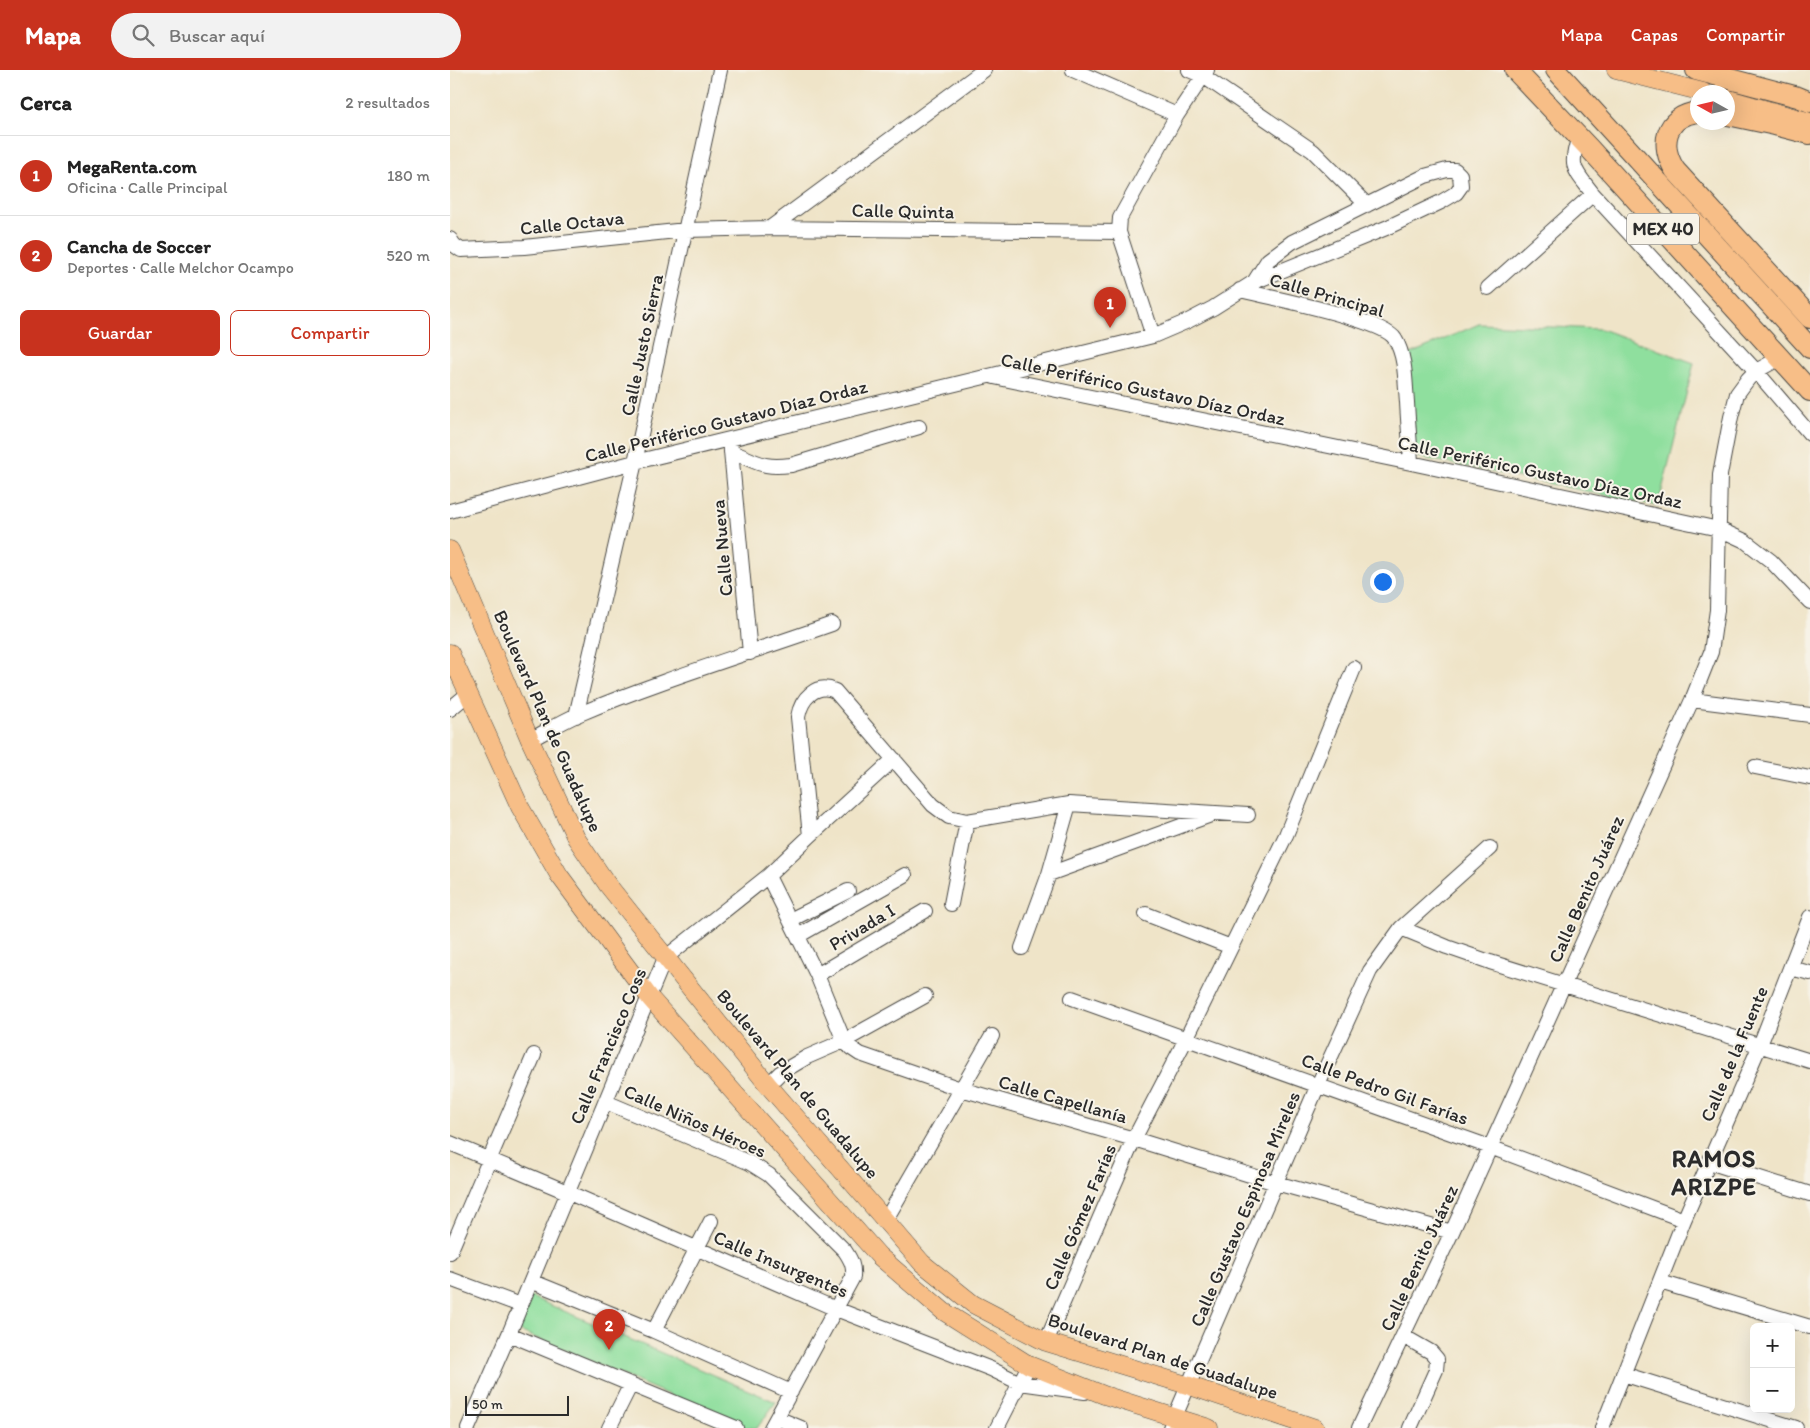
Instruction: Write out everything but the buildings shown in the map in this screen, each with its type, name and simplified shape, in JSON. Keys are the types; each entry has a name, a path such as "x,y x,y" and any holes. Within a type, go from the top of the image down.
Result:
{"highway":[{"name":"MEX 40","path":"1514,70 1579,137 1807,389"},
{"name":"MEX 40","path":"1556,70 1810,348"},
{"path":"1696,70 1798,97 1810,102"},
{"path":"1690,114 1680,116 1672,123 1669,131 1666,151 1675,170 1810,318"},
{"path":"1735,116 1810,134"}],"main road":[{"path":"1619,71 1690,89"},
{"path":"1735,101 1810,122"},
{"name":"Boulevard Plan de Guadalupe","path":"450,550 530,740 576,838 607,884 768,1085 922,1263 973,1304 1046,1342 1190,1386 1315,1428"},
{"path":"450,653 520,806 559,875 650,998 879,1256 943,1311 1029,1365 1173,1422 1209,1428"}],"street":[{"name":"Calle Justo Sierra","path":"576,716 635,462 720,70"},
{"path":"770,228 984,70"},
{"path":"1073,70 1177,115"},
{"path":"1189,70 1205,73 1313,151 1368,205"},
{"path":"1152,336 1119,232 1120,218 1177,115 1205,73"},
{"path":"1579,137 1573,154 1574,168 1593,194 1756,371 1810,434"},
{"name":"Calle Principal","path":"988,376 1152,336 1197,317 1254,282 1386,228 1456,193 1461,186 1460,176 1455,170 1447,170 1425,176 1292,242 1268,260 1254,282"},
{"path":"1488,288 1593,194"},
{"name":"Calle Quinta","path":"686,230 770,228 1119,232"},
{"name":"Calle Octava","path":"450,239 461,250 524,247 686,230"},
{"name":"Calle Principal","path":"1240,290 1350,317 1387,331 1395,337 1404,368 1412,463"},
{"name":"Calle Benito Juárez","path":"1359,1428 1452,1232 1692,700 1711,652 1717,610 1720,475 1731,417 1738,394 1748,379 1756,371 1780,358"},
{"name":"Calle Periférico Gustavo Díaz Ordaz","path":"450,511 635,462 731,446 988,376 1412,463 1718,529 1744,541 1771,561 1810,602"},
{"path":"731,446 758,464 774,467 791,465 919,427"},
{"name":"Calle Nueva","path":"731,446 750,653"},
{"path":"530,740 576,716 664,682 832,624"},
{"name":"Calle Gómez Farías","path":"1046,1342 1134,1139 1186,1039 1286,835 1354,668"},
{"path":"810,836 798,717 800,706 806,698 816,690 827,687 835,691 933,805 948,817 967,821 1069,804 1248,814"},
{"path":"450,709 468,694"},
{"path":"1692,700 1810,715"},
{"name":"Calle Francisco Coss","path":"468,1428 650,998 665,958 768,876 894,759"},
{"path":"1755,767 1810,778"},
{"path":"1022,948 1049,874 1069,804"},
{"path":"1049,874 1217,813"},
{"path":"951,904 967,821"},
{"name":"Calle Gustavo Espinosa Mireles","path":"1173,1422 1318,1085 1370,971 1401,928 1490,848"},
{"path":"798,936 905,875"},
{"path":"768,876 817,975 844,1042"},
{"path":"790,920 848,891"},
{"name":"Privada I","path":"817,975 925,911"},
{"path":"1146,914 1231,947"},
{"name":"Calle de la Fuente","path":"1602,1428 1684,1220 1760,1045 1810,917"},
{"path":"1401,928 1447,948 1810,1061"},
{"path":"1790,968 1810,973"},
{"path":"768,1085 780,1073 807,1057 844,1042 925,996"},
{"name":"Calle Pedro Gil Farías","path":"1072,998 1490,1147 1684,1220"},
{"path":"886,1221 992,1036"},
{"name":"Calle Capellanía","path":"844,1042 860,1054 961,1089 1134,1139 1276,1183 1452,1232"},
{"path":"450,1252 534,1055"},
{"name":"Calle Niños Héroes","path":"606,1102 750,1163 769,1175 845,1251 851,1260 854,1268 853,1277 836,1309"},
{"name":"Calle Insurgentes","path":"450,1143 836,1309 992,1369 1020,1383 1104,1395"},
{"path":"1709,1162 1810,1194"},
{"path":"654,1332 711,1221"},
{"path":"450,1279 520,1305"},
{"path":"531,1281 791,1392"},
{"path":"1660,1282 1810,1327"},
{"path":"801,1428 774,1423 836,1309"},
{"path":"509,1334 736,1428"},
{"path":"1403,1336 1431,1352 1437,1358 1436,1370 1410,1428"},
{"path":"997,1428 1029,1365"},
{"path":"1623,1374 1796,1428"},
{"path":"609,1428 631,1384"}],"green space":[{"path":"1479,324 1601,329 1694,363 1658,506 1409,455 1408,355"},
{"path":"529,1296 776,1402 757,1428 746,1428 515,1329"}],"place":[{"name":"MegaRenta.com","path":"1110,328"},
{"name":"Cancha de Soccer","path":"609,1350"}],"district":[{"name":"RAMOS ARIZPE","path":"1714,1172"}]}
